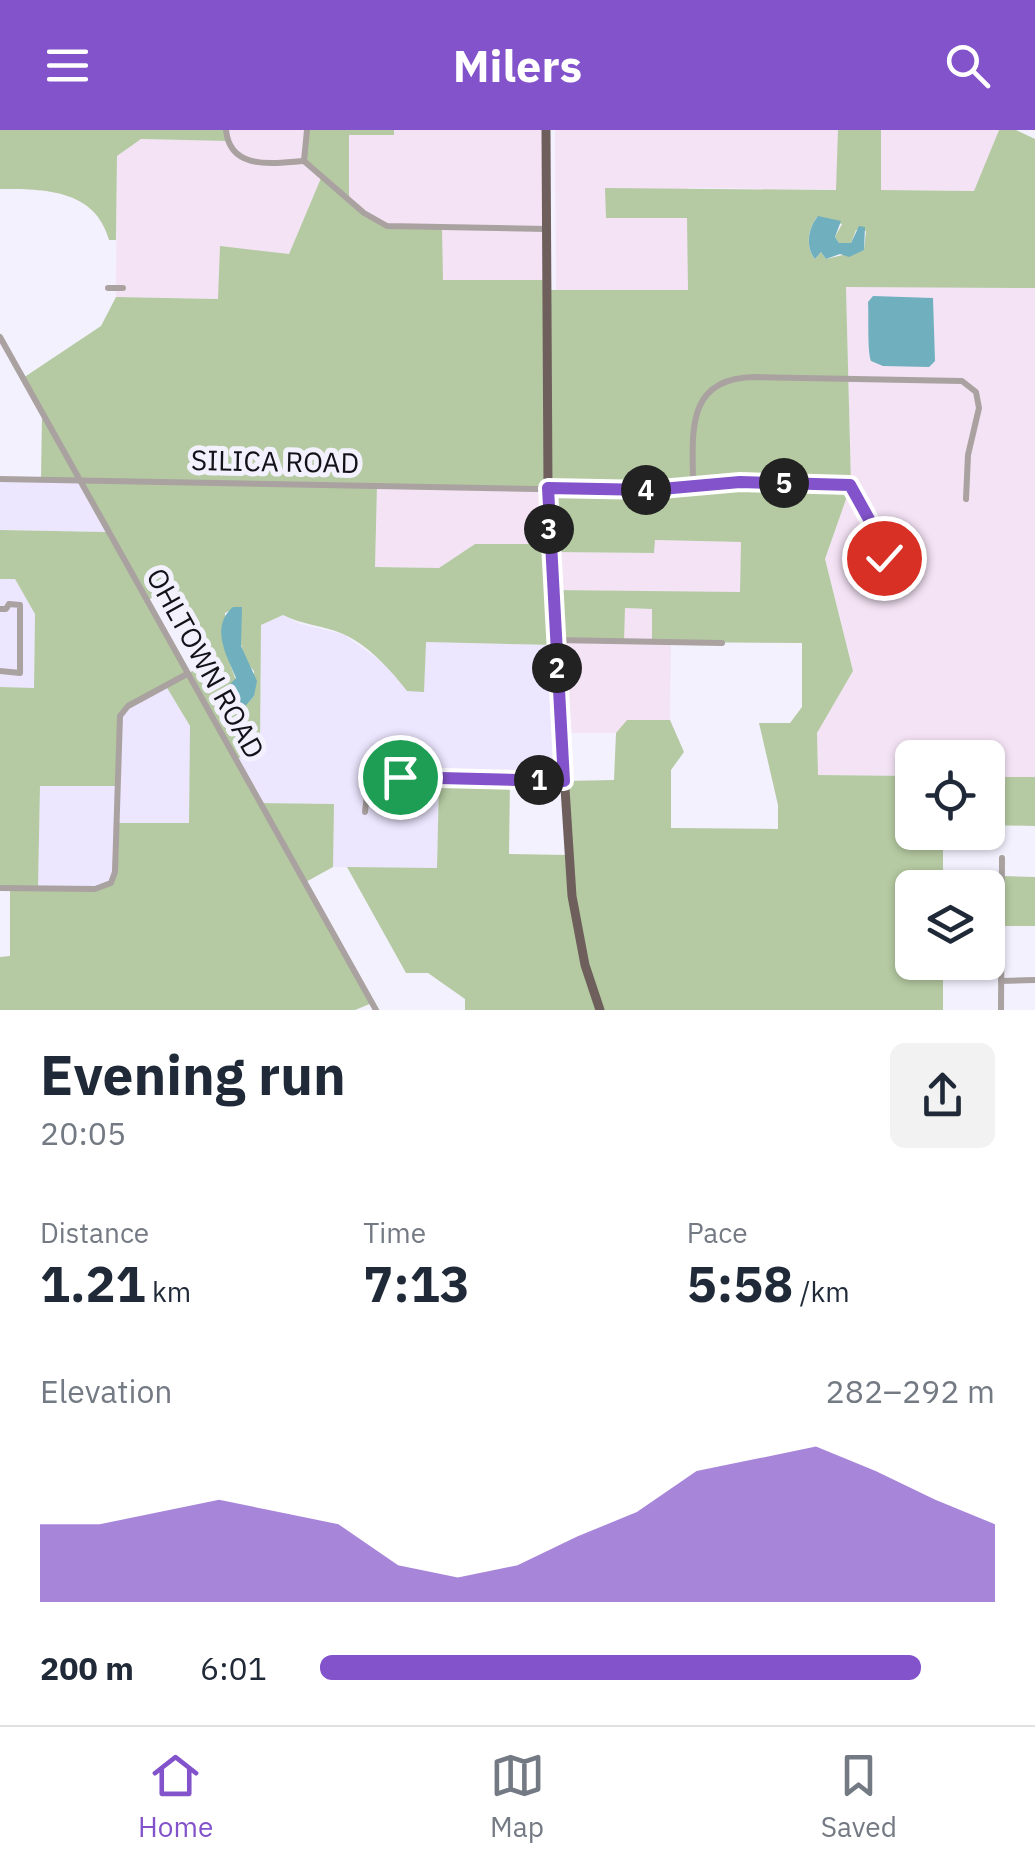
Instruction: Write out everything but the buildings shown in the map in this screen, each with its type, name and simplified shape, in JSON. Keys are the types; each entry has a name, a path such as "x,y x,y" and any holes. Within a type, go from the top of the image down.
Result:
{"main road":[{"path":"546,130 548,488 555,640 574,910 600,1010"}],"street":[{"path":"226,130 232,151 248,162 304,161 364,213 387,226 546,230"},
{"path":"304,161 307,130"},
{"path":"108,288 122,288"},
{"name":"OHLTOWN ROAD","path":"0,337 376,1010"},
{"path":"693,486 695,417 706,396 728,380 962,380 976,392 980,408 968,455 966,499"},
{"name":"SILICA ROAD","path":"0,478 650,490 740,482 850,485"},
{"path":"850,485 856,486 888,535 905,545 911,556 902,574 892,579 884,566 882,544 850,485"},
{"path":"884,566 894,550 905,545"},
{"path":"0,609 9,604 20,605 20,672 0,671"},
{"path":"555,640 722,642"},
{"path":"0,888 96,889 111,882 115,872 120,716 128,706 187,674"},
{"path":"366,812 368,788 374,780 386,776 564,781"},
{"path":"1000,1010 1002,858"},
{"path":"1000,981 1035,980"}],"shaded area":[{"path":"226,130 307,130 321,178 289,254 219,299 116,297 117,156 141,139 226,141"},
{"path":"394,130 546,130 547,280 442,280 387,226 349,200 349,134 394,135"},
{"path":"555,130 999,130 975,191 688,188 688,290 556,290"},
{"path":"846,286 1035,288 1035,777 1005,777 1005,740 895,740 895,776 818,775 817,733 853,671 825,559 851,485"},
{"path":"0,479 79,480 108,532 0,530"},
{"path":"377,485 548,489 550,545 475,544 439,568 375,567"},
{"path":"654,540 742,542 740,593 552,590 550,552 653,553"},
{"path":"0,579 15,579 35,614 34,689 0,687"},
{"path":"624,608 652,609 671,642 670,720 627,720 616,733 561,733 555,640 624,641"},
{"path":"283,615 300,624 343,634 390,668 408,691 424,691 425,642 556,645 564,781 439,779 437,868 333,867 333,804 258,803 234,760 260,746 261,625"},
{"path":"166,685 190,726 189,823 116,823 115,874 108,885 38,889 40,785 122,712"}],"green space":[{"path":"0,130 226,130 227,141 141,139 117,156 116,240 109,240 102,223 80,201 50,192 0,189"},
{"path":"307,130 394,130 394,135 349,135 349,200 381,223 442,229 443,280 547,280 548,290 688,290 687,218 606,218 605,188 836,190 838,130 881,130 881,190 974,191 999,130 1016,130 1035,139 1035,288 846,287 851,485 825,559 853,671 817,733 818,775 895,776 895,850 943,850 943,870 895,870 895,980 943,980 943,1010 465,1010 465,999 428,973 406,973 347,867 437,868 439,779 510,780 509,854 568,855 564,781 614,780 616,733 627,720 670,720 684,752 671,770 671,828 778,829 778,805 759,723 790,723 802,707 802,643 652,642 652,609 625,608 624,642 426,642 424,692 407,691 378,659 343,634 283,615 261,625 260,747 235,760 258,803 334,804 333,867 304,883 372,1003 355,1010 0,1010 0,957 10,956 10,889 0,888 0,687 34,688 35,614 15,579 0,579 0,530 106,532 79,480 41,479 42,413 23,378 101,326 116,297 218,299 220,246 289,254 321,178 304,161","holes":["817,217 842,224 835,237 839,243 851,243 856,230 866,231 864,250 826,259 821,252 815,259 809,244","377,486 548,489 549,544 475,544 439,568 375,567","655,540 741,542 740,592 552,590 550,552 654,553","170,588 210,661 187,674 146,601","231,610 245,657 254,671 254,696 245,705 230,664 225,613","166,686 190,726 189,823 116,823 111,883 95,889 38,888 40,786 117,786 122,712"]},
{"path":"1005,777 1035,777 1035,826 1005,825"},
{"path":"1005,876 1035,877 1035,926 1005,926"}],"water":[{"path":"818,216 841,221 835,237 839,243 851,243 859,226 865,227 864,250 849,257 840,254 826,259 821,252 815,259 809,237"},
{"path":"873,296 933,298 935,361 929,367 883,366 871,361 868,302"},
{"path":"233,607 242,607 241,646 257,681 254,696 240,712 233,706 229,685 236,678 221,632"}],"route":[{"path":"400,777 564,781 548,488 665,490 740,482 850,485 880,539 884,558"}]}
